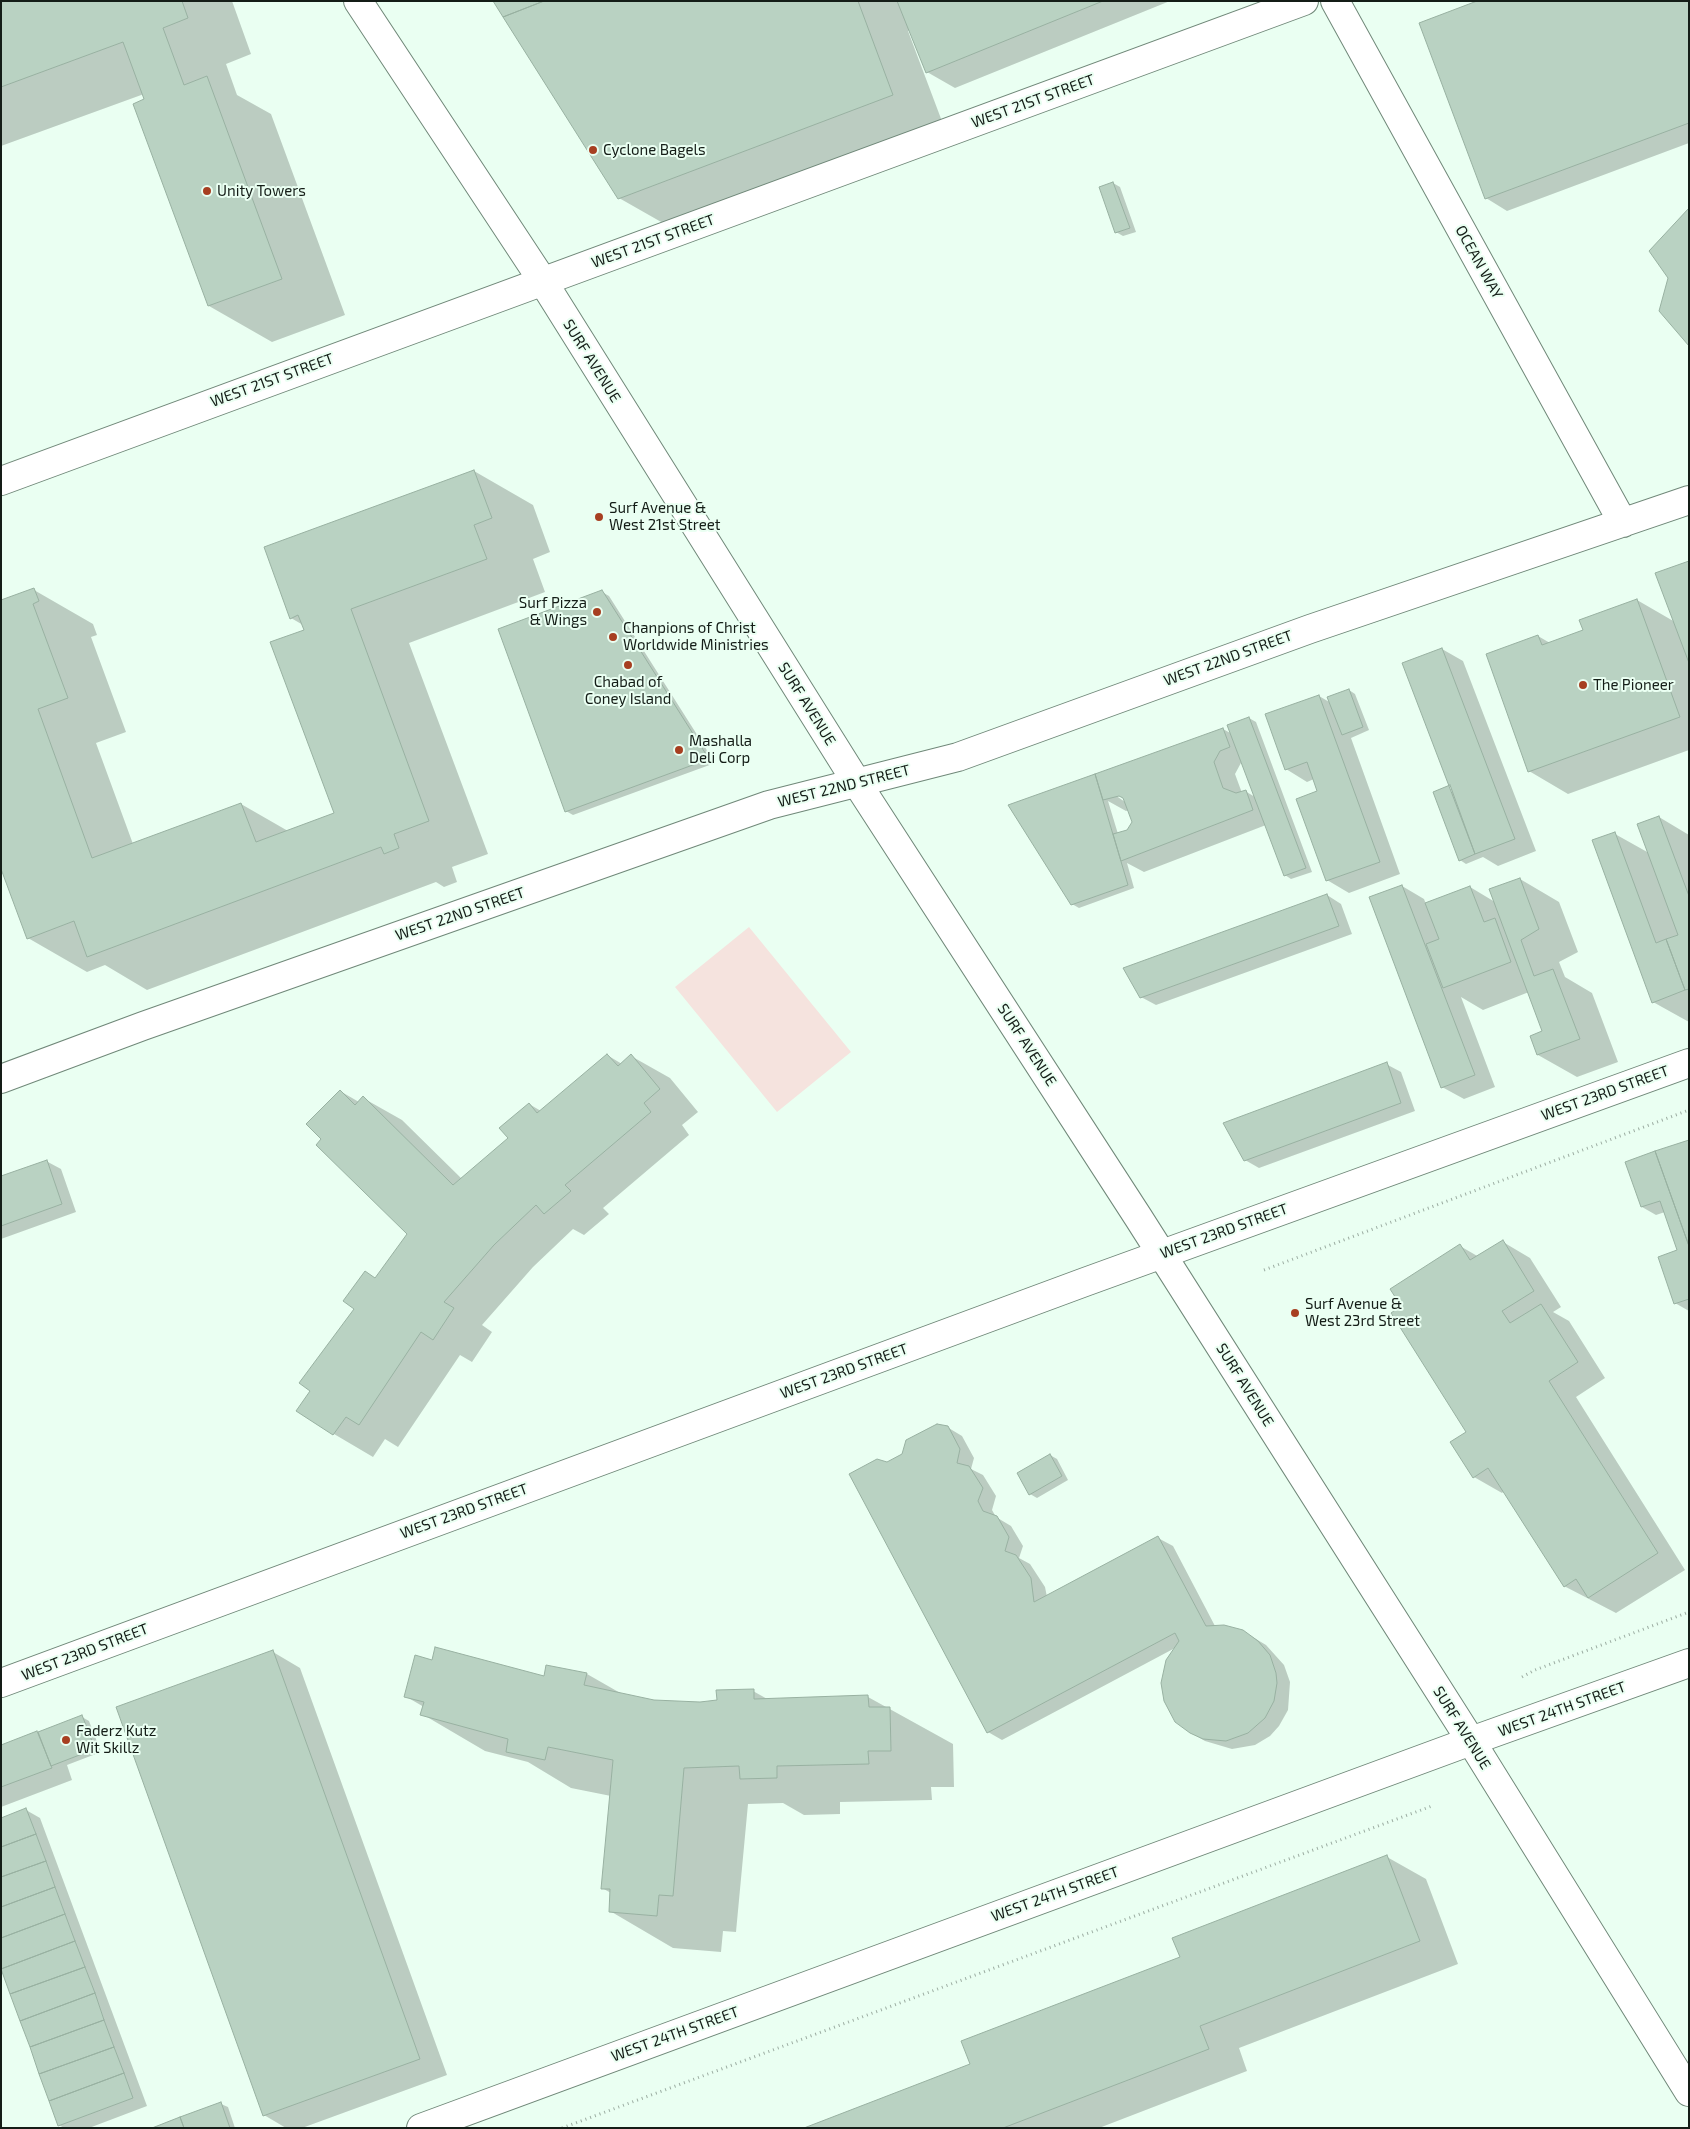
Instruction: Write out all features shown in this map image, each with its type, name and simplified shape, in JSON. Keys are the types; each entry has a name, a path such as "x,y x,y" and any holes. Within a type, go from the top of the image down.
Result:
{"street":[{"name":"SURF AVENUE","path":"358,1 542,280 857,783 1162,1254 1471,1741 1689,2092"},
{"name":"WEST 21ST STREET","path":"1,481 542,280 641,246 1304,1"},
{"name":"OCEAN WAY","path":"1335,1 1623,523"},
{"name":"WEST 22ND STREET","path":"1,1079 143,1026 769,805 958,757 1310,628 1689,500"},
{"name":"WEST 23RD STREET","path":"1,1683 1162,1254 1689,1063"},
{"name":"WEST 24TH STREET","path":"421,2128 1471,1741 1689,1663"}],"path":[{"path":"1264,1270 1689,1110"},
{"path":"1522,1677 1535,1670 1689,1612"},
{"path":"562,2128 1432,1806"}],"shaded area":[{"path":"749,927 851,1052 777,1112 675,987"}],"building":[{"name":"Unity Towers","path":"1,1 182,1 188,18 163,28 184,85 207,76 282,279 208,306 133,104 144,99 123,42 1,87"},
{"path":"493,1 544,1 503,17"},
{"path":"544,1 858,1 893,95 618,199 503,17"},
{"path":"897,1 1103,1 926,73"},
{"path":"1477,1 1689,1 1689,123 1485,199 1419,23"},
{"path":"1113,182 1130,228 1115,233 1099,187"},
{"path":"1689,208 1689,346 1659,311 1668,278 1649,251"},
{"path":"474,470 492,518 474,525 487,559 351,609 429,821 394,834 399,848 384,854 381,847 87,957 74,921 27,939 1,869 1,600 34,588 39,601 33,604 68,698 38,709 92,858 241,803 256,842 334,813 270,642 304,630 298,615 290,619 264,547"},
{"path":"1689,561 1689,663 1655,573"},
{"path":"602,590 709,759 565,812 498,629"},
{"name":"The Pioneer","path":"1637,599 1680,717 1528,772 1486,654 1538,635 1542,645 1583,630 1579,620"},
{"path":"1442,648 1515,839 1475,854 1402,663"},
{"path":"1349,689 1363,727 1342,735 1327,697"},
{"path":"1319,695 1380,862 1326,881 1296,799 1317,791 1307,762 1285,770 1265,714"},
{"path":"1249,717 1306,868 1284,876 1227,725"},
{"path":"1223,728 1230,747 1220,751 1214,762 1223,788 1236,793 1246,790 1253,810 1121,861 1113,834 1127,830 1132,822 1123,798 1119,796 1103,800 1095,774"},
{"path":"1095,774 1128,885 1071,905 1008,805"},
{"path":"1450,785 1475,854 1459,861 1433,792"},
{"path":"1659,816 1689,896 1689,989 1685,990 1666,939 1678,935 1637,824"},
{"path":"1615,832 1656,943 1666,939 1685,990 1652,1003 1592,840"},
{"path":"1520,878 1539,929 1521,940 1534,976 1553,969 1580,1039 1537,1055 1530,1036 1542,1031 1489,889"},
{"path":"1402,885 1475,1075 1441,1088 1369,897"},
{"path":"1470,886 1484,922 1495,918 1511,962 1443,988 1426,944 1439,939 1425,903"},
{"path":"1327,894 1339,926 1140,998 1123,968"},
{"path":"607,1054 618,1066 631,1054 660,1089 644,1103 651,1112 565,1185 571,1191 544,1214 536,1205 494,1245 444,1302 454,1308 433,1340 421,1332 359,1425 346,1417 333,1435 296,1411 310,1391 299,1383 354,1309 343,1301 365,1271 375,1278 407,1234 316,1145 321,1139 306,1124 340,1090 355,1105 363,1096 453,1185 508,1138 499,1128 529,1103 537,1113"},
{"path":"1387,1062 1401,1103 1244,1161 1223,1123"},
{"path":"1689,1140 1689,1246 1655,1151"},
{"path":"1655,1151 1689,1246 1689,1299 1674,1304 1658,1257 1677,1250 1660,1201 1641,1207 1625,1162"},
{"path":"47,1160 62,1204 1,1226 1,1176"},
{"path":"1503,1240 1534,1291 1502,1311 1510,1323 1541,1304 1578,1362 1549,1381 1658,1553 1588,1598 1576,1579 1564,1587 1488,1468 1473,1478 1450,1442 1466,1432 1391,1313 1401,1306 1390,1289 1460,1244 1470,1260"},
{"path":"937,1424 948,1426 960,1449 957,1463 969,1466 983,1488 978,1501 983,1511 997,1516 1009,1537 1005,1551 1016,1555 1031,1578 1034,1602 1158,1536 1206,1626 1224,1625 1243,1630 1258,1641 1270,1655 1277,1683 1274,1701 1265,1718 1248,1733 1226,1741 1203,1739 1190,1733 1175,1722 1164,1701 1161,1683 1166,1660 1179,1641 1175,1633 987,1733 849,1474 877,1459 887,1462 902,1454 906,1440"},
{"path":"1050,1454 1062,1476 1029,1495 1017,1473"},
{"path":"435,1647 544,1676 546,1665 587,1673 584,1685 654,1700 700,1702 717,1700 716,1690 754,1689 754,1699 868,1695 869,1707 890,1707 891,1751 868,1751 869,1764 777,1766 777,1778 740,1779 739,1766 684,1768 673,1896 659,1895 657,1916 609,1912 610,1889 601,1889 613,1760 548,1747 545,1760 506,1752 508,1739 420,1715 424,1702 404,1697 415,1655 432,1660"},
{"path":"273,1650 420,2059 263,2116 116,1707"},
{"name":"Faderz Kutz Wit Skillz","path":"82,1715 95,1749 51,1766 38,1732"},
{"path":"37,1731 52,1768 1,1787 1,1745"},
{"path":"26,1808 36,1834 1,1847 1,1818"},
{"path":"36,1834 46,1861 1,1877 1,1847"},
{"path":"1387,1855 1420,1941 1200,2026 1209,2049 1003,2128 804,2128 970,2064 961,2041 1180,1957 1172,1938"},
{"path":"46,1861 55,1887 1,1907 1,1877"},
{"path":"55,1887 65,1914 1,1938 1,1907"},
{"path":"65,1914 75,1941 1,1969 1,1938"},
{"path":"75,1941 85,1967 10,1994 1,1969"},
{"path":"85,1967 95,1993 20,2021 10,1994"},
{"path":"95,1993 104,2020 30,2047 20,2021"},
{"path":"104,2020 114,2047 39,2074 30,2047"},
{"path":"114,2047 124,2073 49,2101 39,2074"},
{"path":"124,2073 133,2098 58,2126 49,2101"},
{"path":"221,2102 230,2128 184,2128 180,2117"},
{"path":"180,2117 184,2128 152,2128"}],"place":[{"name":"Cyclone Bagels","path":"593,150"},
{"name":"Unity Towers","path":"207,191"},
{"name":"Surf Avenue & West 21st Street","path":"599,517"},
{"name":"Surf Pizza & Wings","path":"597,612"},
{"name":"Chanpions of Christ Worldwide Ministries","path":"613,637"},
{"name":"Chabad of Coney Island","path":"628,665"},
{"name":"The Pioneer","path":"1583,685"},
{"name":"Mashalla Deli Corp","path":"679,750"},
{"name":"Surf Avenue & West 23rd Street","path":"1295,1313"},
{"name":"Faderz Kutz Wit Skillz","path":"66,1740"}]}
